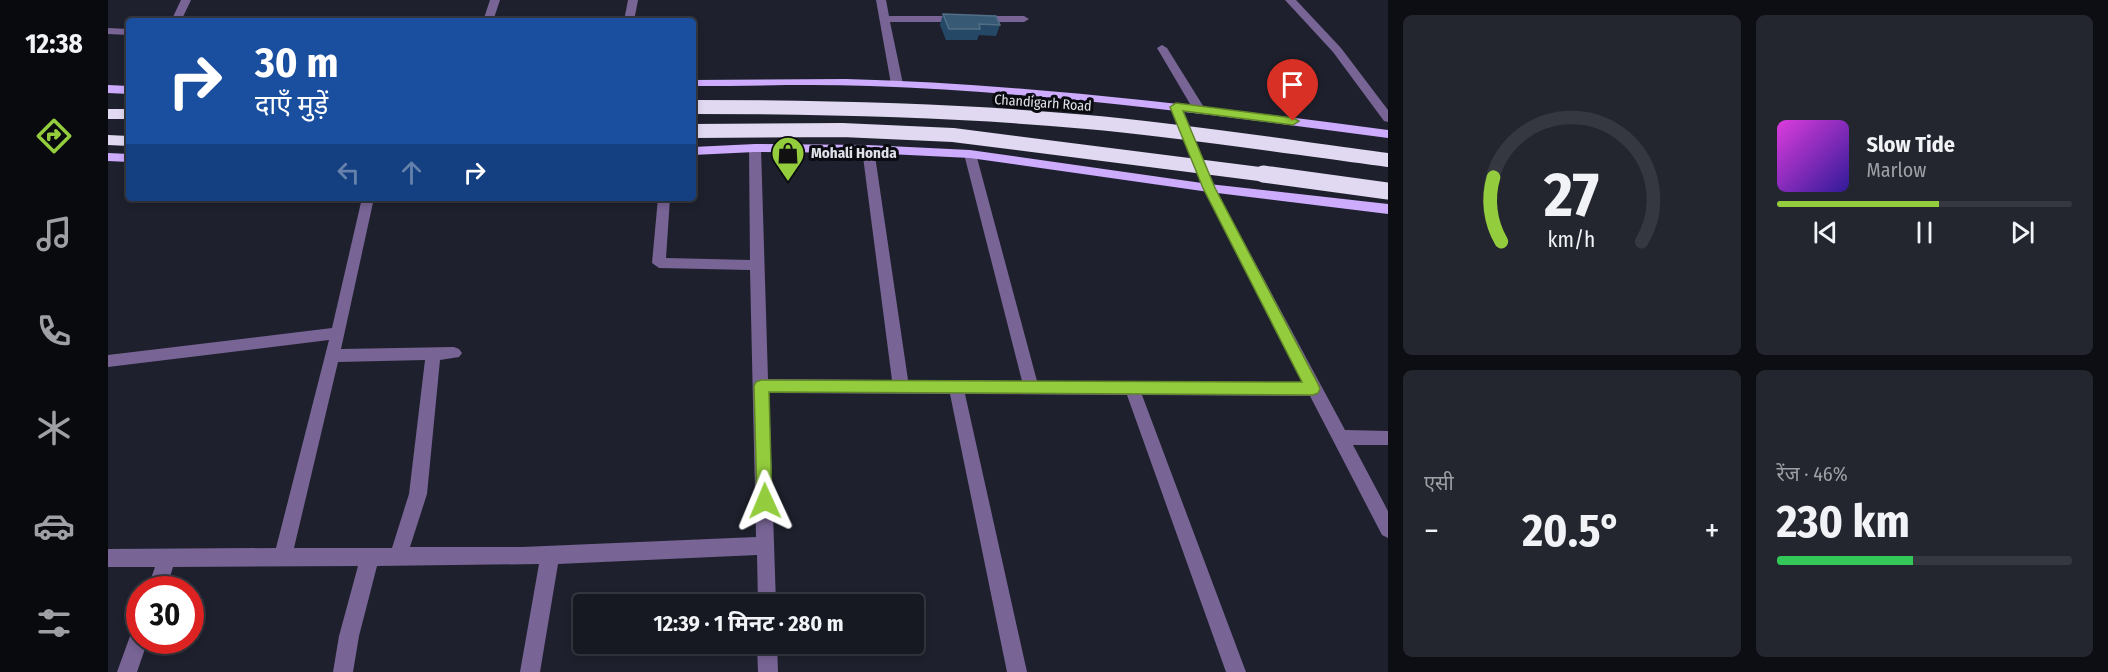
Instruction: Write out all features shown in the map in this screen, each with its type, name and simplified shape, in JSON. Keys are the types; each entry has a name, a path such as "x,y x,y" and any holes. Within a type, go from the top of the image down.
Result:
{"highway":[{"name":"Chandigarh Road","path":"696,107 858,109 1018,117 1146,128 1388,160"},
{"path":"108,114 126,114"},
{"path":"696,131 795,129 948,134 1388,191"},
{"path":"108,140 126,141"}],"main road":[{"path":"696,83 815,81 897,84 1199,109 1388,134"},
{"path":"108,89 126,90"},
{"path":"696,151 755,148 868,149 970,154 1209,188 1388,209"},
{"path":"108,157 126,158"}],"street":[{"path":"177,18 186,0"},
{"path":"489,18 495,0"},
{"path":"630,18 633,0"},
{"path":"881,0 897,84"},
{"path":"1290,0 1337,50 1388,118"},
{"path":"885,19 1024,19"},
{"path":"108,31 126,32"},
{"path":"1162,48 1199,109"},
{"path":"1176,107 1209,188 1388,529"},
{"path":"755,148 756,265 767,594"},
{"path":"868,149 901,387"},
{"path":"970,154 1031,387"},
{"path":"282,557 338,333 367,201"},
{"path":"664,201 659,262 756,265"},
{"path":"108,361 338,333"},
{"path":"332,356 454,353"},
{"path":"398,556 418,494 433,354"},
{"path":"761,386 1313,389"},
{"path":"956,387 1017,672"},
{"path":"1132,388 1236,672"},
{"path":"1341,437 1388,438"},
{"path":"108,558 550,555 766,546"},
{"path":"530,672 550,555"},
{"path":"343,672 349,636 370,556"},
{"path":"161,576 167,558"},
{"path":"127,672 133,654"},
{"path":"767,654 768,672"}],"building":[{"path":"943,14 996,16 1000,25 979,24 980,29 949,29"}],"place":[{"name":"Mohali Honda","path":"788,182"}],"route":[{"path":"765,501 761,386 1313,389 1209,188 1176,107 1293,121"}]}
